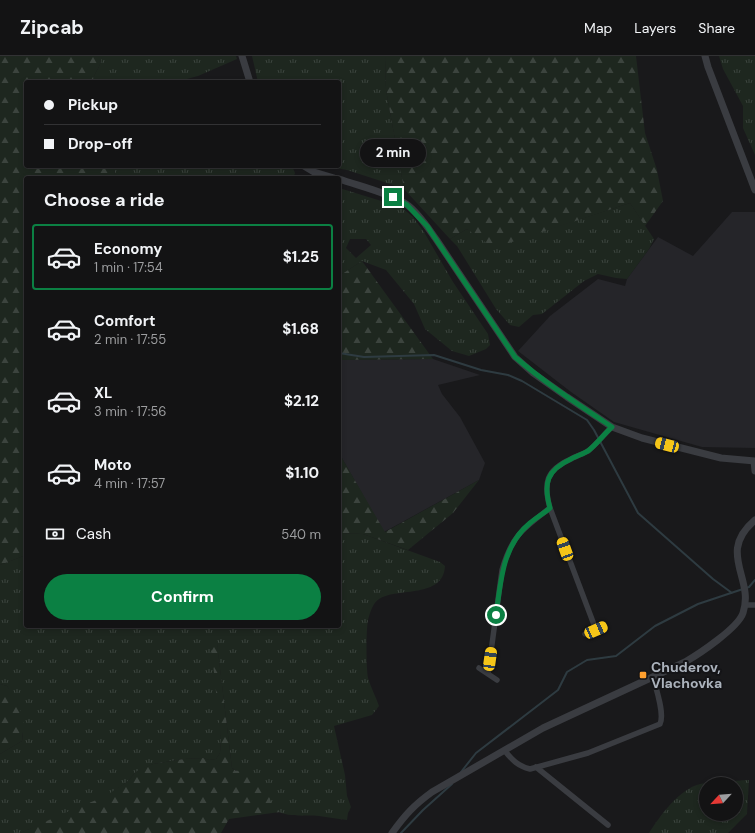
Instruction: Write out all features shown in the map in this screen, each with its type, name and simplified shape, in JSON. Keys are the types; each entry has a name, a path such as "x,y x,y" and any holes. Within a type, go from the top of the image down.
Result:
{"street":[{"path":"242,56 249,80"},
{"path":"705,56 755,190"},
{"path":"307,168 314,172 327,176"},
{"path":"341,180 393,197 407,205 427,226 515,357 533,373 567,398 612,427 642,438 721,458 755,461 755,471"},
{"path":"596,630 550,508 546,487 548,477 552,471 558,466 587,451 612,427"},
{"path":"488,674 502,570 506,556 512,542 521,532 550,508"},
{"path":"392,833 403,817 416,804 432,792 543,728 685,662 701,652 735,626 742,615 745,605 744,591 736,555 741,535 755,520"},
{"path":"745,605 755,605"},
{"path":"584,634 604,626"},
{"path":"479,668 497,680"},
{"path":"505,751 513,760 523,767 530,769 588,753 660,724 662,714 653,677"},
{"path":"536,767 608,825"}],"shaded area":[{"path":"732,212 755,212 755,448 702,447 614,422 571,392 518,351 550,316 598,279 625,286 627,279 658,237 693,256"},
{"path":"433,359 480,375 438,385 442,394 460,417 485,463 479,480 384,532 341,457 341,360"}],"green space":[{"path":"0,56 101,56 100,64 93,80 24,80 24,168 114,168 116,176 24,176 24,556 0,565"},
{"path":"101,56 236,56 237,59 198,76 183,80 93,80 101,60"},
{"path":"252,56 385,56 386,90 404,189 347,170 336,168 341,168 341,80 258,80"},
{"path":"385,56 636,56 645,133 657,170 663,201 645,226 630,203 494,248 467,229 450,239 404,189 386,90"},
{"path":"719,56 755,56 755,155 743,128 743,106 723,69"},
{"path":"114,168 293,168 295,173 294,176 116,176"},
{"path":"341,189 401,207 413,217 424,232 453,282 488,334 490,345 486,349 469,356 452,351 425,329 414,304 386,270 362,261 341,275","holes":["350,239 366,239 371,245 356,258 346,248"]},
{"path":"630,203 654,239 649,249 627,279 598,274 584,281 542,314 533,315 519,327 510,325 496,309 457,246 450,239 467,229 494,247"},
{"path":"362,261 433,359 341,360 341,275"},
{"path":"341,456 385,532 479,480 453,513 408,550 363,534 341,533"},
{"path":"341,533 363,534 440,562 445,566 442,576 437,583 428,588 387,595 379,599 373,605 368,620 367,673 379,706 372,715 334,726 345,775 347,796 351,807 347,820 319,816 288,815 277,811 271,804 267,790 232,768 217,644 221,740 220,753 216,759 184,759 153,764 136,772 127,782 104,798 20,833 0,833 0,754 22,741 23,726 15,699 7,686 0,684 0,565 24,556 24,628 341,628"},
{"path":"217,643 232,768 236,771 250,769 266,787 272,805 280,812 229,819 221,833 20,833 104,797 127,782 136,772 153,764 184,759 216,759 220,753 221,740 211,644"},
{"path":"0,684 7,686 15,697 24,722 22,741 0,754"},
{"path":"743,780 749,780 747,814 743,818"},
{"path":"699,784 699,821 740,821 728,833 649,833 671,804 685,791"}],"waterway":[{"path":"341,353 364,357 434,355 481,370 508,375 522,381 587,420 594,430 638,513 713,579 732,593"},
{"path":"461,772 476,753 558,690 567,672 587,660 616,656 655,626 698,604 749,587 755,580"},
{"path":"401,833 423,810 452,784"}],"place":[{"name":"Chuderov, Vlachovka","path":"643,675"}],"route":[{"path":"393,197 407,205 427,226 515,357 533,373 567,398 612,427 587,451 558,466 548,477 546,487 550,508 529,524 512,542 502,570 496,615"}]}
